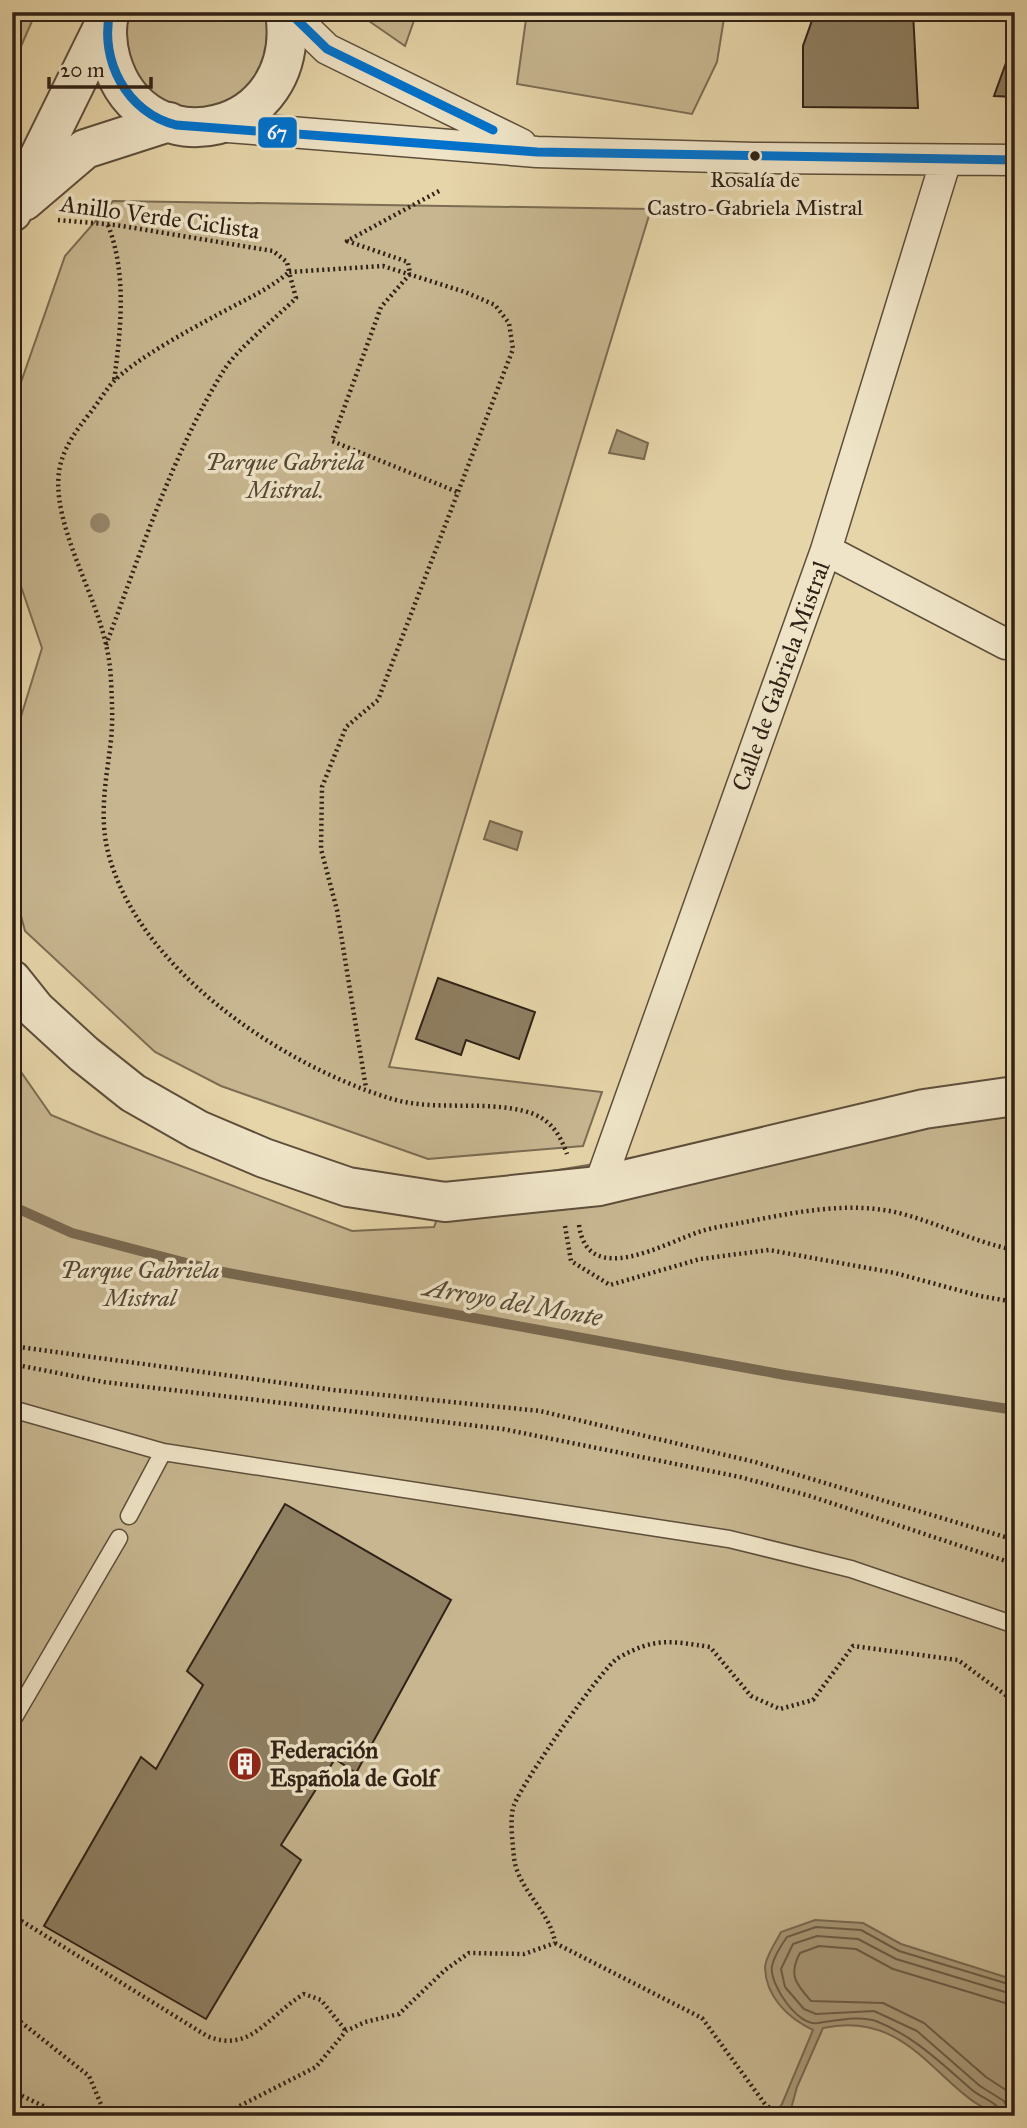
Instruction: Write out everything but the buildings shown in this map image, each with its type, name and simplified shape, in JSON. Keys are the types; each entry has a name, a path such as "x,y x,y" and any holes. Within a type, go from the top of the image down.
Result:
{"street":[{"path":"209,126 244,115 267,96 282,71 288,42 287,12"},
{"path":"287,12 327,49 537,152"},
{"path":"109,15 107,47 116,77 134,101 158,119 187,127 209,126 537,152 1015,160"},
{"path":"12,212 109,15"},
{"path":"12,212 85,149 169,122"},
{"name":"Calle de Gabriela Mistral","path":"579,1189 826,550 946,160"},
{"path":"826,550 1006,643 1015,643"},
{"path":"12,980 36,1010 133,1093 198,1130 264,1158 348,1187 445,1202 579,1189 924,1109 1015,1096"}],"lane":[{"path":"12,1409 163,1452 729,1539 851,1569 1015,1625"},
{"path":"129,1516 163,1452"},
{"path":"12,1721 119,1538"}],"path":[{"path":"410,274 408,262 347,241 439,191"},
{"name":"Anillo Verde Ciclista","path":"56,220 108,225 273,251 287,262 289,272"},
{"path":"108,225 121,276 114,381"},
{"path":"366,1088 337,910 321,849 322,787 345,727 378,700 460,493 513,349 509,323 495,305 465,292 383,266 289,272 270,288 202,323 114,381 69,438 60,460 57,481 70,542 99,615 111,668 113,715 102,813 107,845 118,880 138,915 187,976 218,1005 317,1070 388,1098 422,1105 514,1110 549,1121 561,1138 579,1189 580,1231 588,1247 604,1259 628,1258 702,1231 732,1225 821,1210 855,1209 896,1212 939,1225 979,1243 1015,1250"},
{"path":"106,645 146,537 196,425 226,368 296,298 289,272"},
{"path":"410,274 381,307 332,441 460,493"},
{"path":"579,1189 565,1235 571,1261 610,1285 700,1259 769,1250 895,1273 980,1296 1015,1302"},
{"path":"12,1346 334,1390 540,1411 754,1462 1015,1541"},
{"path":"12,1364 104,1382 503,1429 740,1477 798,1493 1015,1564"},
{"path":"1005,1537 1015,1528"},
{"path":"555,1943 553,1927 533,1899 514,1861 513,1806 566,1722 616,1659 664,1640 710,1647 751,1696 780,1709 813,1700 853,1646 958,1660 1015,1702"},
{"path":"12,1915 207,2036 224,2043 243,2042 283,2006 304,1994 321,2000 346,2031"},
{"path":"219,2116 316,2067 346,2031 365,2022 399,2014 445,1970 469,1953 524,1954 555,1943 702,2018 765,2104 779,2116"},
{"path":"12,2015 89,2076 106,2116"},
{"path":"12,2091 64,2116"}],"green space":[{"path":"12,12 36,12 12,67"},
{"path":"129,12 266,12 271,29 270,52 248,94 203,113 154,99 126,57 124,31"},
{"path":"356,12 417,12 405,46"},
{"path":"527,12 725,12 717,62 692,114 517,84"},
{"name":"Parque Gabriela Mistral.","path":"113,201 651,209 389,1067 602,1092 583,1146 428,1159 221,1086 155,1052 25,931 12,882 12,746 42,648 12,560 12,408 65,256"},
{"name":"Parque Gabriela Mistral","path":"12,1059 51,1115 352,1231 434,1227 450,1188 924,1109 1015,1104 1015,2116 12,2116"}],"water":[{"path":"617,430 648,443 644,459 609,453"},
{"path":"490,821 522,832 517,850 484,839"},
{"path":"815,1920 863,1923 901,1944 1015,1980 1015,2116 991,2111 970,2099 909,2046 885,2032 857,2025 823,2028 797,2087 789,2116 773,2116 782,2104 813,2030 787,2013 774,1997 766,1978 765,1964 781,1932"}],"waterway":[{"name":"Arroyo del Monte","path":"12,1206 72,1233 217,1271 785,1375 1015,1410"}],"transit line":[{"name":"67","path":"110,12 109,48 120,82 143,109 176,125 537,152 1015,160"},
{"name":"67","path":"289,12 327,49 493,130"}],"place":[{"name":"Rosalía de Castro-Gabriela Mistral","path":"755,156"},
{"name":"Federación Española de Golf","path":"245,1764"}]}
